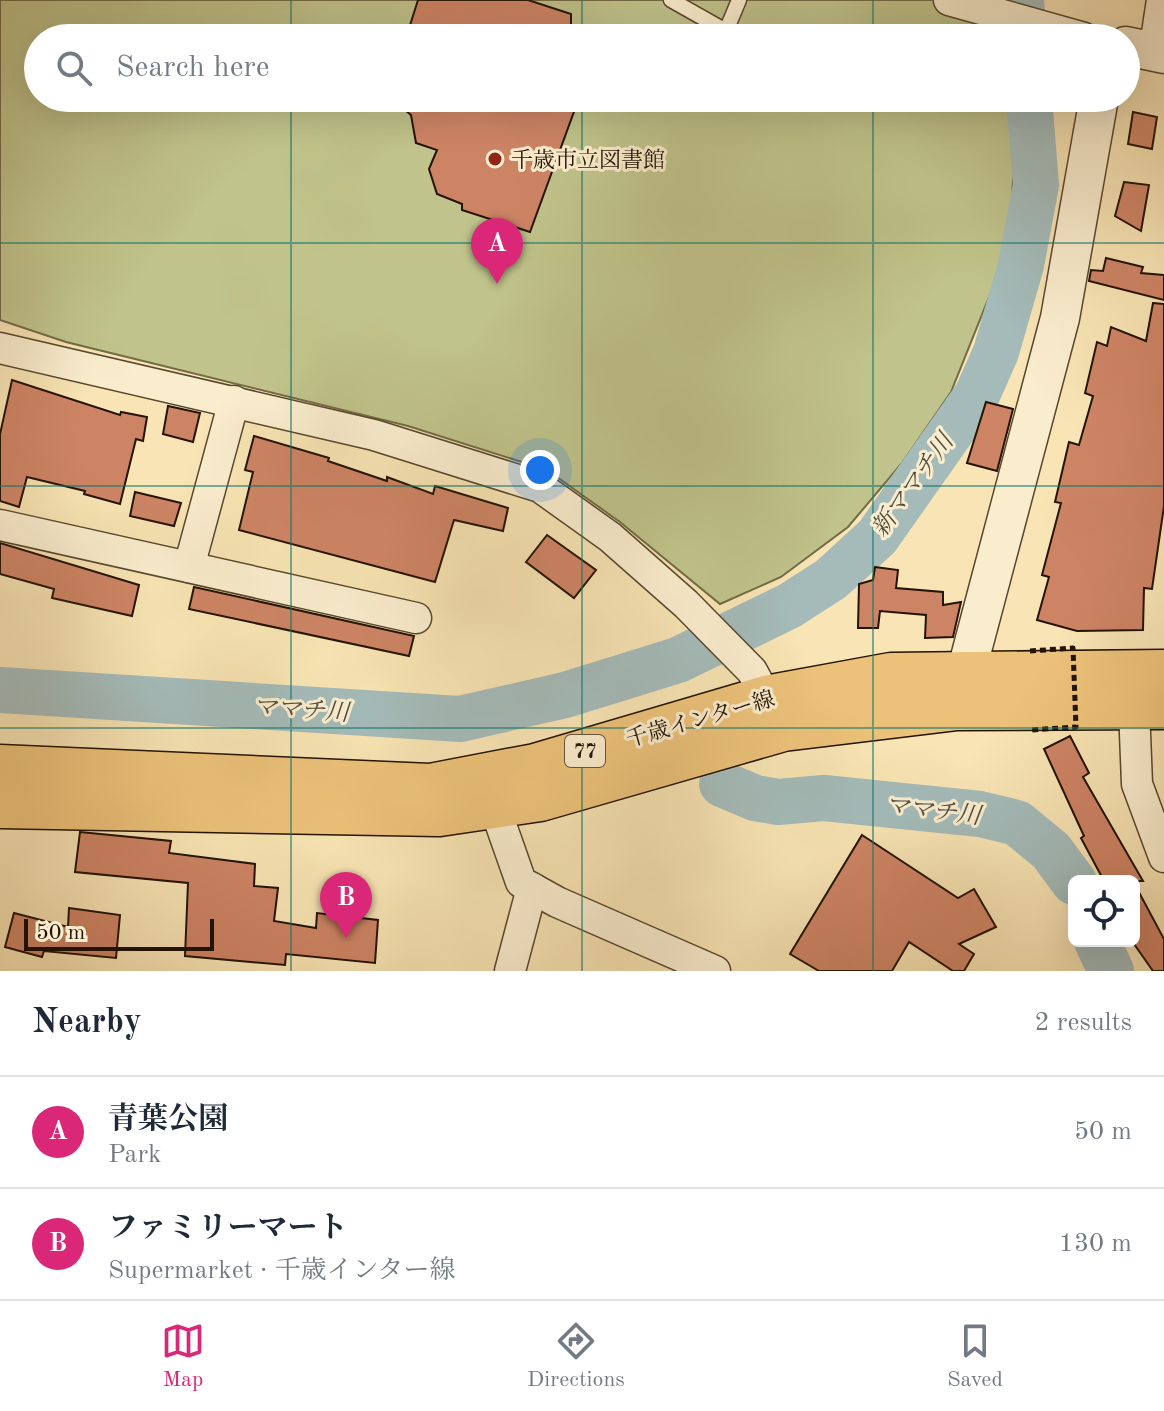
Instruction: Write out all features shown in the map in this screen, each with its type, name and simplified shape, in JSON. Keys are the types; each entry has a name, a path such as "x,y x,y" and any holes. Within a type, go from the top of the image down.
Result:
{"main road":[{"name":"千歳インター線","path":"0,767 430,786 540,799 767,699 961,690 1164,672"},
{"name":"千歳インター線","path":"961,690 1149,708"},
{"name":"千歳インター線","path":"0,806 439,814 489,791"}],"street":[{"path":"949,0 1032,24"},
{"path":"1148,51 1162,0"},
{"path":"961,690 1060,318 1097,112"},
{"path":"1,351 234,401 374,435 540,487 610,537 686,604 767,699"},
{"path":"189,567 234,401"},
{"path":"0,525 416,618"},
{"path":"1149,708 1137,784 1156,822 1164,857"},
{"path":"489,791 521,882 715,971"},
{"path":"510,971 532,888"}],"lane":[{"path":"671,0 714,24"},
{"path":"729,24 739,0"}],"path":[{"path":"1030,651 1073,648 1076,727 1031,730"}],"green space":[{"path":"0,0 1026,0 1024,24 24,24 24,112 1017,112 1009,247 951,392 902,463 848,527 781,577 720,604 620,522 547,470 408,426 66,342 0,320"}],"building":[{"path":"418,0 528,0 571,14 571,24 410,24"},
{"name":"千歳市立図書館","path":"407,112 574,112 530,232 462,210 462,204 437,194 429,169 437,150 416,143 411,115"},
{"path":"1133,112 1157,117 1152,149 1128,144"},
{"path":"1124,182 1149,185 1141,231 1115,216"},
{"path":"1106,258 1143,267 1141,273 1164,275 1164,300 1089,281 1091,270 1103,271"},
{"path":"1153,303 1164,304 1164,506 1152,589 1144,588 1143,630 1077,631 1037,620 1049,577 1042,575 1061,503 1055,502 1069,442 1079,445 1093,396 1085,393 1097,342 1107,346 1111,327 1146,341"},
{"path":"12,380 120,415 121,412 147,417 143,441 136,439 120,504 84,494 85,491 27,477 19,507 0,501 0,434"},
{"path":"986,402 1013,409 997,471 967,463"},
{"path":"168,406 200,413 193,442 163,434"},
{"path":"254,436 329,458 328,461 387,481 387,477 433,494 435,486 508,508 503,531 454,520 435,582 239,530 253,472 245,470"},
{"path":"135,492 181,503 174,526 130,516"},
{"path":"547,535 596,570 574,598 526,562"},
{"path":"0,543 139,585 132,616 52,598 54,589 0,574"},
{"path":"875,567 898,570 896,588 943,592 943,605 961,602 953,637 925,638 926,615 880,611 878,628 858,628 859,584 873,580"},
{"path":"194,587 414,636 409,656 189,609"},
{"path":"1070,736 1089,773 1083,777 1140,875 1101,875 1081,838 1084,836 1044,749"},
{"path":"80,832 171,841 169,853 255,864 254,886 278,888 274,921 316,928 317,913 378,920 375,963 286,954 285,965 185,956 188,883 75,872"},
{"path":"862,835 958,898 974,889 996,927 959,944 974,954 964,971 953,971 909,942 892,971 819,971 790,954"},
{"path":"1140,894 1164,939 1164,971 1153,971 1136,947 1140,947"},
{"path":"69,908 120,915 116,958 44,951 42,957 5,947 14,913 68,927"}],"waterway":[{"name":"新ママチ川","path":"1021,0 1023,24"},
{"name":"新ママチ川","path":"0,690 460,719 565,695 678,660 789,606 831,579 877,537 977,395 996,352 1021,265 1036,185 1030,112"},
{"name":"ママチ川","path":"722,784 755,798 778,802 824,798 980,814 1017,823 1051,851 1069,875"},
{"name":"ママチ川","path":"1100,947 1111,971"}],"place":[{"name":"千歳市立図書館","path":"495,159"},
{"name":"青葉公園","path":"497,284"},
{"name":"ファミリーマート","path":"346,938"}]}
